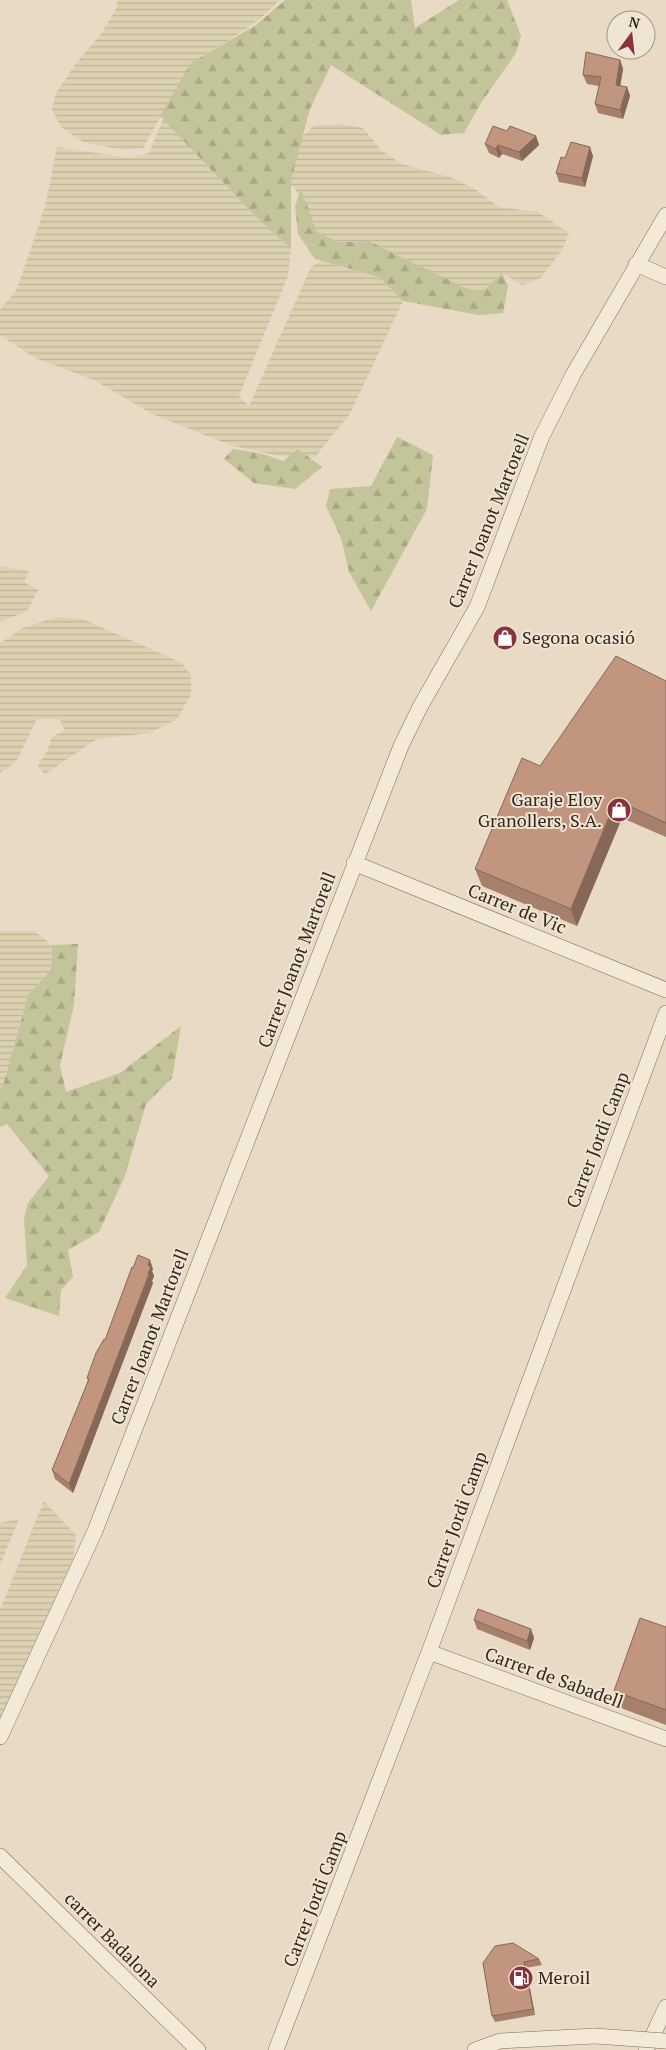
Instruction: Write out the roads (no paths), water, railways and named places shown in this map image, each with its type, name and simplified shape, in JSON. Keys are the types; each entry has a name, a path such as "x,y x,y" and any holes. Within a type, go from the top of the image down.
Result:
{"street":[{"name":"Carrer Joanot Martorell","path":"0,1737 95,1531 401,746 420,708 477,607 542,436 574,373 666,214"},
{"path":"636,264 666,277"},
{"name":"Carrer de Vic","path":"354,863 666,990"},
{"name":"Carrer Jordi Camp","path":"280,2046 429,1652 666,1013"},
{"name":"Carrer de Sabadell","path":"429,1652 666,1739"},
{"name":"carrer Badalona","path":"0,1856 198,2050"},
{"path":"646,2050 666,2007"},
{"path":"475,2050 500,2041 595,2036 666,2041"}],"place":[{"name":"Segona ocasió","path":"505,638"},
{"name":"Garaje Eloy Granollers, S.A.","path":"619,810"},
{"name":"Meroil","path":"521,1978"}]}
